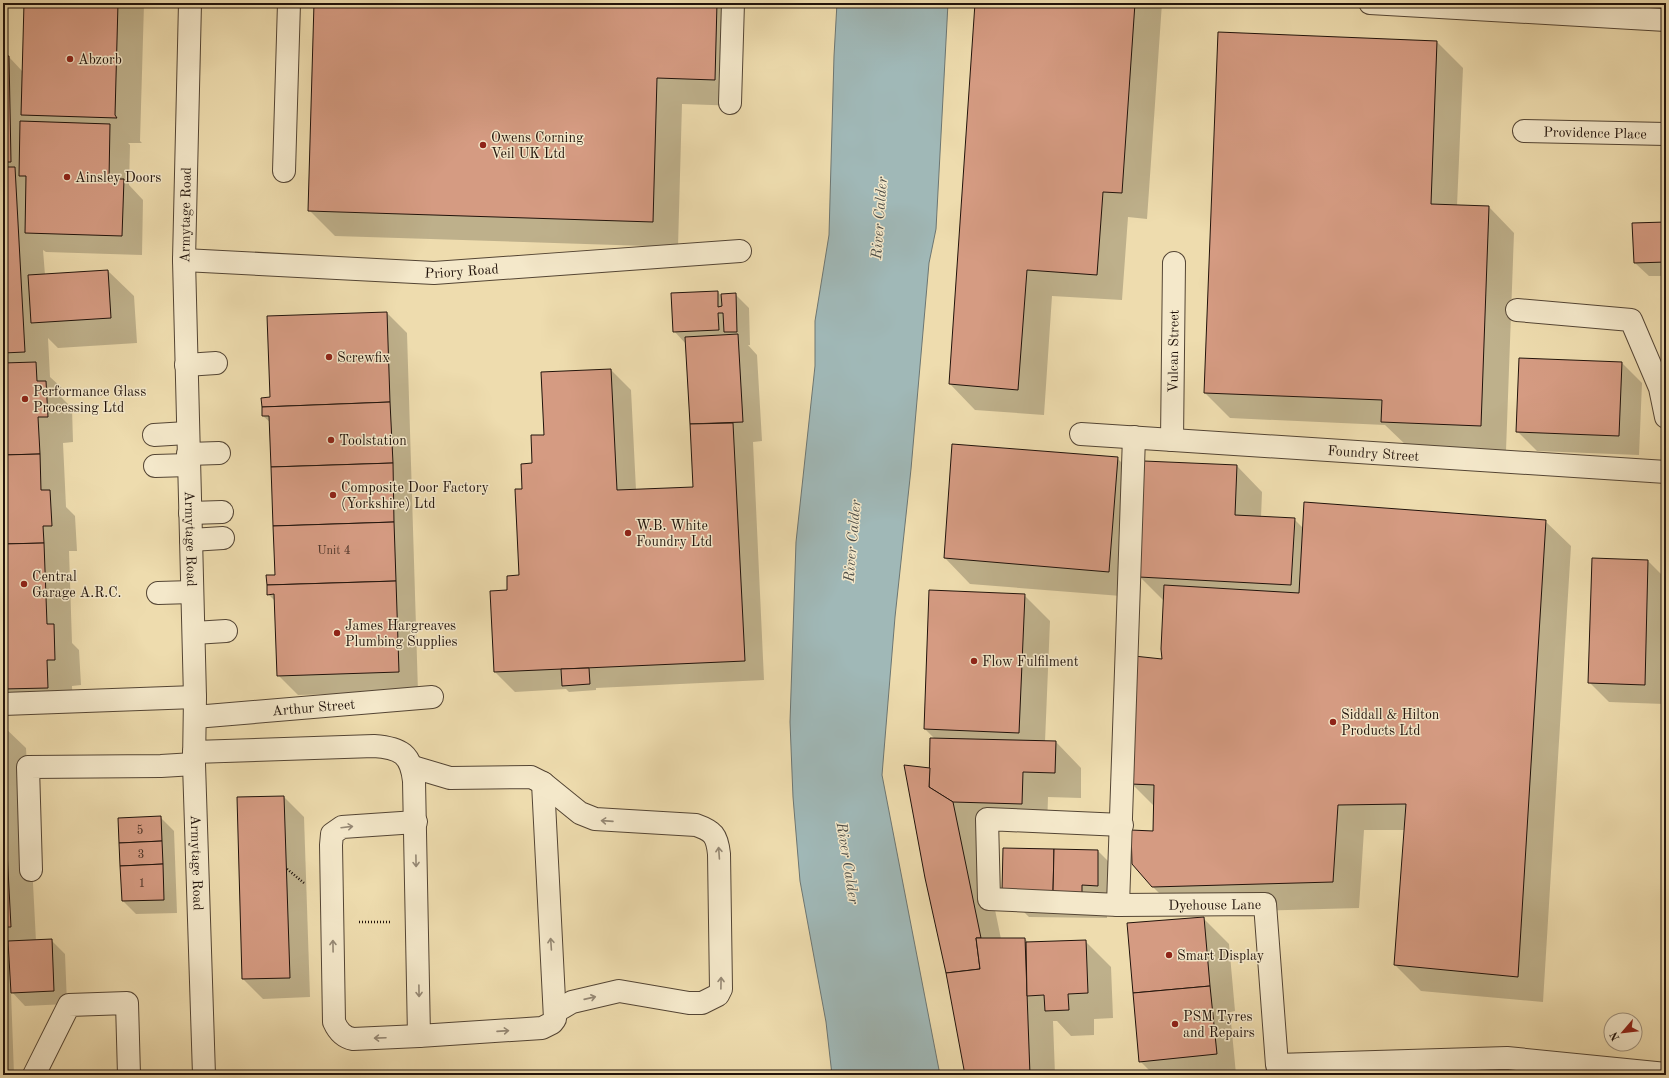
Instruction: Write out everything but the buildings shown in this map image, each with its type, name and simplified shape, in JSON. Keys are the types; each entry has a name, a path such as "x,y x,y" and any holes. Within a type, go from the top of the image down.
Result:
{"street":[{"name":"Armytage Road","path":"190,3 184,260 187,433 194,633 194,758 204,1075"},
{"path":"284,171 289,3"},
{"path":"730,103 733,3"},
{"path":"1370,3 1666,20"},
{"name":"Providence Place","path":"1524,131 1666,134"},
{"name":"Priory Road","path":"184,260 434,273 740,251"},
{"name":"Vulcan Street","path":"1172,440 1174,263"},
{"path":"1517,310 1631,320 1660,388 1666,417"},
{"path":"186,365 216,363"},
{"path":"154,435 187,433"},
{"name":"Foundry Street","path":"1081,434 1666,472"},
{"path":"1122,825 987,819 989,899 1118,905 1122,825 1134,437"},
{"path":"155,466 220,453"},
{"path":"190,513 222,512"},
{"path":"191,540 223,538"},
{"path":"158,593 192,592"},
{"path":"194,633 226,630"},
{"name":"Arthur Street","path":"3,704 195,707 432,697"},
{"path":"31,870 28,767 161,766 194,758 383,747 399,750 410,760 413,767 416,822 419,1036"},
{"path":"413,767 450,778 531,777 542,783 580,813 595,819 696,825 705,828 715,836 719,854 721,989 718,995 702,1003 689,1003 619,991 572,1002 560,1009 552,1023 542,1028 419,1036 346,1037 337,1028 334,1022 331,876 332,834 342,827 416,822"},
{"path":"542,783 556,1014"},
{"name":"Dyehouse Lane","path":"1118,905 1265,904 1275,1070 1504,1067 1666,1074"},
{"path":"34,1075 69,1005 127,1003 128,1075"}],"water":[{"name":"River Calder","path":"837,3 948,3 936,229 929,263 911,469 895,617 882,775 940,1075 832,1075 826,1022 800,881 793,797 790,722 796,542 815,366 815,321 829,235"}],"place":[{"name":"Abzorb","path":"70,59"},
{"name":"Owens Corning Veil UK Ltd","path":"483,145"},
{"name":"Ainsley Doors","path":"67,177"},
{"name":"Screwfix","path":"329,357"},
{"name":"Performance Glass Processing Ltd","path":"25,399"},
{"name":"Toolstation","path":"331,440"},
{"name":"Composite Door Factory (Yorkshire) Ltd","path":"333,495"},
{"name":"W.B. White Foundry Ltd","path":"628,533"},
{"name":"Central Garage A.R.C.","path":"24,584"},
{"name":"James Hargreaves Plumbing Supplies","path":"337,633"},
{"name":"Flow Fulfilment","path":"974,661"},
{"name":"Siddall & Hilton Products Ltd","path":"1333,722"},
{"name":"Smart Display","path":"1169,955"},
{"name":"PSM Tyres and Repairs","path":"1175,1024"}]}
